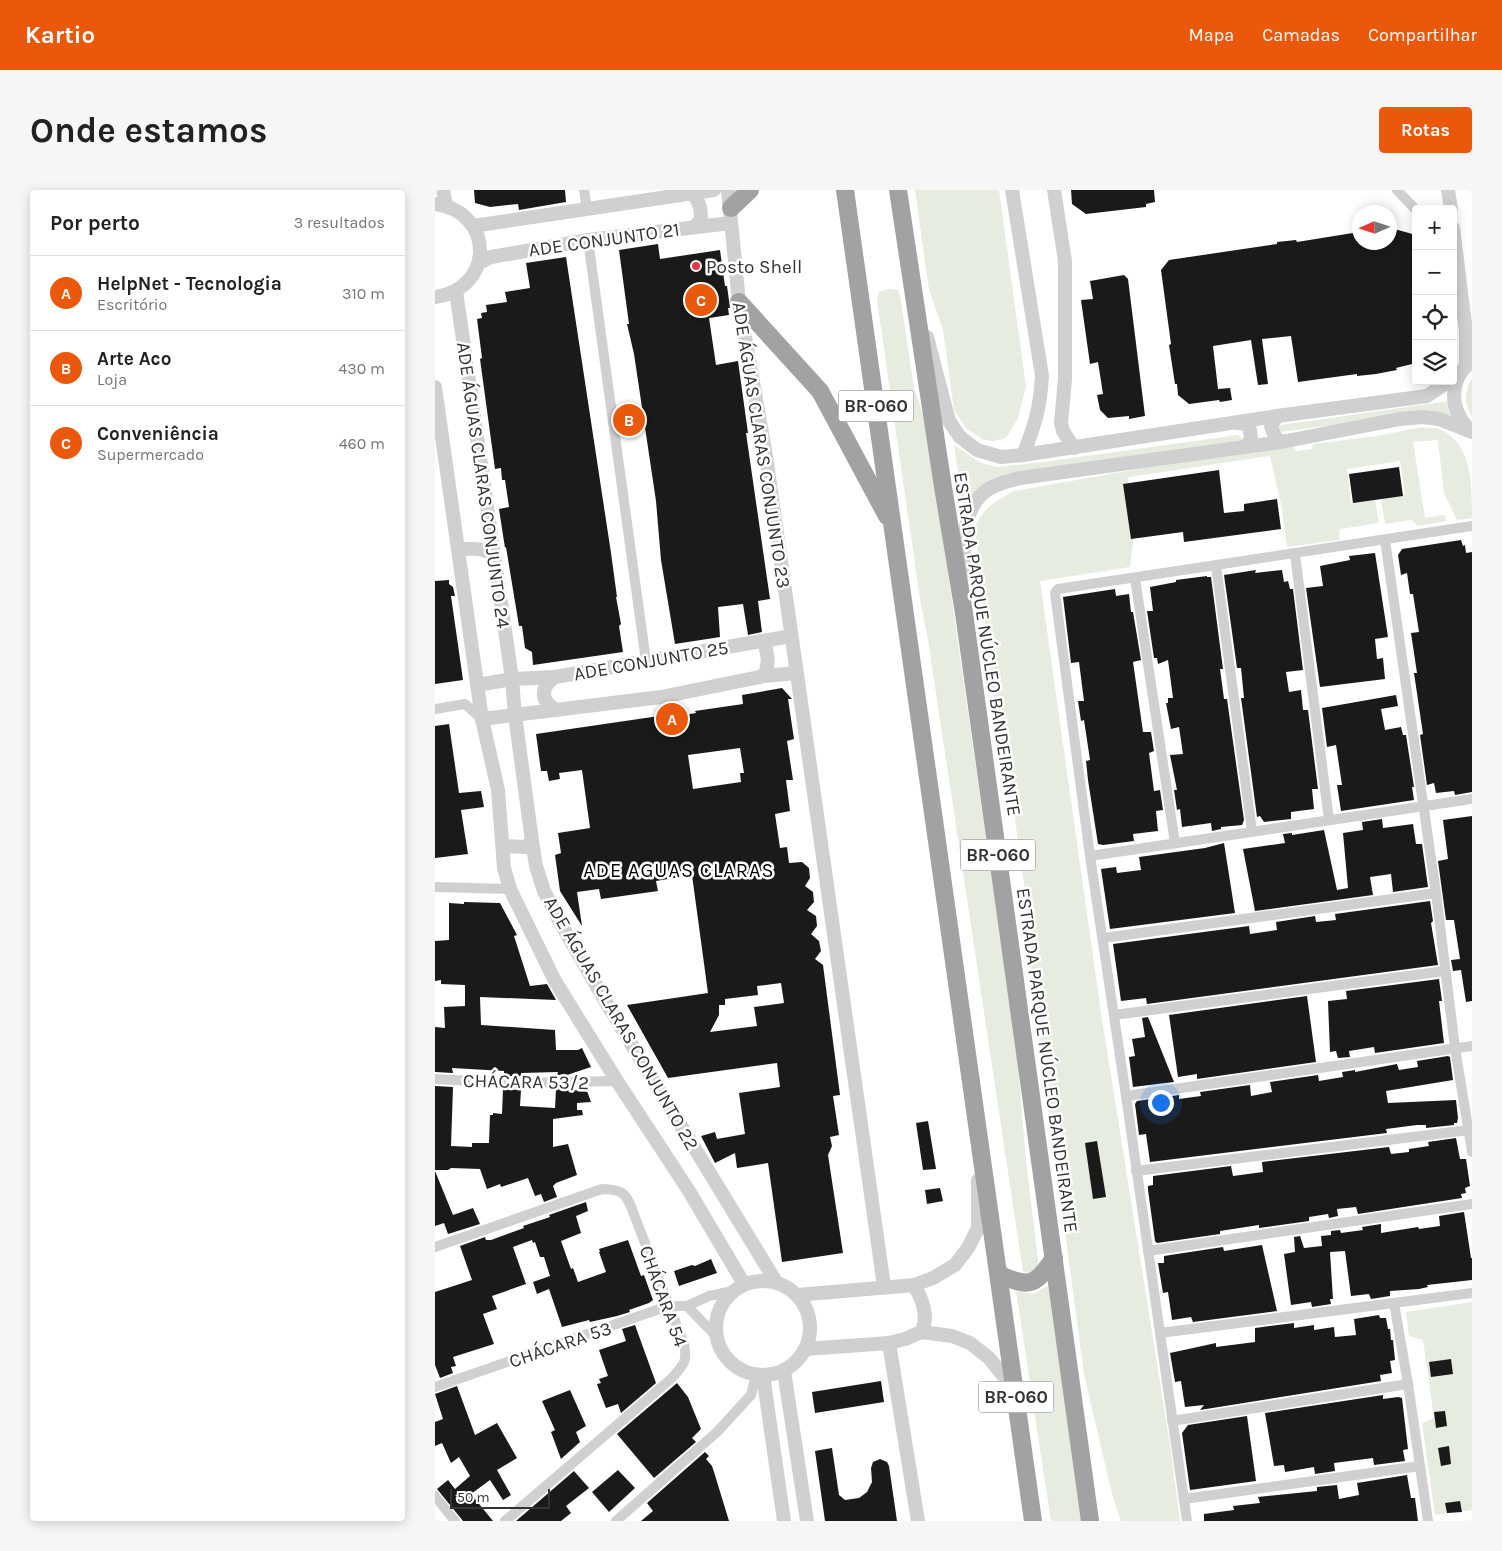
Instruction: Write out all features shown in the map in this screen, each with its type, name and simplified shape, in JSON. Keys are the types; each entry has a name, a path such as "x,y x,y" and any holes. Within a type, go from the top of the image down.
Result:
{"highway":[{"path":"731,216 750,190"},
{"name":"BR-060","path":"845,190 1033,1521"},
{"name":"ESTRADA PARQUE NÚCLEO BANDEIRANTE","path":"898,190 964,613 1090,1521"},
{"path":"739,302 820,391 892,527"},
{"path":"999,1274 1011,1280 1036,1282 1054,1258"}],"street":[{"path":"435,297 445,296 466,284 474,274 479,263 480,250 473,226 466,217 457,210 441,205 443,190"},
{"path":"584,190 587,209"},
{"name":"ADE CONJUNTO 21","path":"473,226 714,190"},
{"name":"ADE ÁGUAS CLARAS CONJUNTO 23","path":"728,190 739,302 766,456 796,673"},
{"path":"1012,190 1042,376 1040,401 1035,424 1023,455"},
{"path":"1054,190 1065,261 1065,378 1061,422 1063,431 1073,448"},
{"path":"1397,190 1412,206"},
{"path":"1448,190 1450,205"},
{"path":"693,194 700,203 701,213 701,220 694,227"},
{"name":"ADE CONJUNTO 21","path":"479,263 491,257 588,240 694,227 731,216"},
{"path":"588,240 646,661"},
{"path":"1455,250 1466,331 1460,372 1455,386 1455,405 1456,412 1462,423 1472,432"},
{"name":"ADE ÁGUAS CLARAS CONJUNTO 24","path":"456,291 512,679 515,715"},
{"path":"915,305 927,338 949,421 961,437 977,450 1001,457 1427,396 1460,372"},
{"path":"1042,376 1065,378"},
{"path":"435,387 482,720 499,790 504,868 510,889 555,981 617,1081 689,1191 739,1288"},
{"path":"1277,416 1271,426 1275,437 1281,442"},
{"path":"964,613 963,552 966,524 974,504 988,489 1003,482 1020,478 1281,442 1400,419 1423,417 1439,419 1472,432"},
{"path":"1237,423 1247,424 1250,430 1251,440 1245,447"},
{"path":"1187,1521 1054,596 1058,589 1472,526"},
{"path":"1385,540 1437,893 1455,1048 1472,1152"},
{"path":"459,550 472,548 487,550 494,555"},
{"path":"1295,554 1329,820"},
{"path":"1216,566 1252,832"},
{"path":"1135,578 1175,843"},
{"name":"ADE CONJUNTO 25","path":"477,685 512,679 555,677 791,636"},
{"path":"763,640 768,658 764,676"},
{"path":"796,673 884,1286"},
{"name":"ADE CONJUNTO 25","path":"482,720 661,697 764,676 796,673"},
{"path":"555,677 547,682 545,700 549,706 557,710"},
{"path":"435,709 465,704 477,685"},
{"path":"465,704 482,720"},
{"name":"ADE ÁGUAS CLARAS CONJUNTO 22","path":"515,715 532,842 536,866 544,891 561,924 655,1085 776,1282"},
{"path":"1090,856 1472,799"},
{"path":"503,846 526,847 532,842"},
{"path":"435,887 510,889"},
{"path":"1103,938 1437,893"},
{"path":"1114,1015 1445,971"},
{"path":"1127,1096 1472,1046"},
{"name":"CHÁCARA 53/2","path":"435,1079 515,1083 617,1081"},
{"path":"797,1295 884,1286 914,1285 933,1278 955,1265 968,1248 978,1228 979,1129"},
{"path":"1136,1171 1469,1130"},
{"name":"CHÁCARA 54","path":"435,1247 602,1188 614,1188 623,1192 628,1197 684,1344 686,1353 685,1363 672,1378 505,1521"},
{"path":"1149,1251 1472,1204"},
{"path":"760,1280 776,1282 784,1285 797,1295 807,1311 810,1330 805,1349 800,1357 784,1371 759,1375 742,1370 730,1362 722,1351 717,1337 717,1320 722,1304 739,1288 760,1280"},
{"path":"914,1285 920,1295 925,1316 921,1332"},
{"name":"CHÁCARA 53","path":"435,1387 668,1306 687,1306 709,1296 739,1288"},
{"path":"1160,1334 1472,1293"},
{"path":"1395,1303 1428,1521"},
{"path":"687,1306 717,1337"},
{"path":"805,1349 889,1342 905,1339 921,1332 952,1336 970,1343 989,1358 1015,1390"},
{"path":"889,1342 918,1521"},
{"path":"784,1371 807,1521"},
{"path":"616,1521 717,1432 751,1395 759,1375"},
{"path":"759,1375 784,1521"},
{"path":"1172,1421 1408,1384"},
{"path":"1184,1499 1420,1466"},
{"path":"435,1496 455,1521"}],"shaded area":[{"path":"915,190 999,190 1026,387 1018,418 1004,439 992,441 982,439 966,428 954,410 943,329 929,290"},
{"path":"888,289 898,290 900,295 914,388 927,426 1017,1055 1026,1161 1038,1260 1036,1269 1028,1274 1023,1271 1022,1265 928,640 920,599 877,300 879,292"},
{"path":"1472,378 1472,417 1466,398 1467,388"},
{"path":"1449,401 1456,421 1395,417 1280,432 1279,427 1281,425"},
{"path":"1417,428 1441,430 1459,445 1468,466 1472,492 1472,518 1457,520 1444,493 1438,440 1413,442 1425,518 1445,515 1446,521 1418,526 1411,520 1385,524 1381,499 1405,495 1400,461 1347,469 1351,503 1375,500 1379,523 1340,529 1339,540 1287,547 1281,504 1270,456 1252,458 1128,477 1134,534 1130,567 1040,581 1101,1013 1170,1445 1180,1521 1121,1521 1112,1494 1084,1374 1033,991 1027,905 1011,791 991,685 975,527 986,509 1014,491 1155,466 1293,445 1296,451 1312,449 1313,444 1377,436"},
{"path":"1238,435 1243,439 1242,442 1001,479 964,510 954,445 981,463 998,467"},
{"path":"1048,1286 1083,1521 1051,1521 1016,1291 1033,1294"},
{"path":"1472,1302 1472,1510 1435,1515 1422,1423 1434,1418 1423,1340 1409,1336 1406,1312"}],"building":[{"path":"474,190 565,190 566,202 519,210 518,204 490,207 475,203"},
{"path":"1071,190 1154,190 1155,202 1146,204 1146,207 1086,214 1072,204"},
{"path":"1397,230 1412,234 1412,364 1396,368 1397,370 1376,374 1357,376 1357,374 1298,382 1291,336 1262,339 1268,384 1258,385 1251,340 1213,346 1218,389 1230,388 1232,400 1189,404 1178,395 1177,384 1175,384 1161,270 1169,260 1277,244 1277,242 1296,240 1297,242 1352,233 1352,250 1397,250"},
{"path":"658,244 660,259 720,250 725,286 727,286 729,315 709,318 716,365 738,361 748,433 746,433 770,599 758,601 762,632 748,635 743,604 718,607 720,637 675,644 661,560 656,501 634,354 627,324 629,324 619,250"},
{"path":"566,257 611,553 623,652 533,665 532,652 525,648 522,626 519,626 505,548 499,509 509,507 505,480 502,480 501,468 495,469 480,359 482,358 477,319 482,318 481,313 487,312 486,305 507,302 505,292 530,288 526,263"},
{"path":"1124,275 1128,279 1145,416 1129,419 1129,416 1108,418 1100,410 1097,395 1103,394 1098,362 1090,364 1081,300 1093,299 1090,281"},
{"path":"1399,467 1403,496 1353,503 1349,474"},
{"path":"1219,470 1224,513 1244,511 1244,504 1277,499 1281,529 1184,542 1183,532 1131,539 1123,484"},
{"path":"1461,540 1463,546 1465,545 1466,553 1472,552 1472,792 1455,795 1454,791 1436,793 1434,783 1427,785 1420,735 1423,734 1414,673 1417,673 1411,633 1419,632 1413,594 1410,594 1407,573 1401,575 1398,555 1402,549"},
{"path":"1375,553 1388,637 1375,639 1377,659 1383,658 1385,679 1320,687 1306,588 1323,586 1320,566 1350,560 1349,556"},
{"path":"1256,570 1255,573 1282,570 1284,582 1288,581 1290,589 1293,589 1303,670 1286,672 1289,692 1301,690 1303,710 1308,710 1318,789 1312,789 1314,809 1291,812 1291,819 1264,822 1260,816 1257,817 1241,698 1244,698 1241,668 1237,668 1224,575"},
{"path":"1211,577 1223,669 1220,669 1224,699 1227,699 1244,820 1242,825 1221,827 1221,829 1212,831 1211,823 1182,827 1180,809 1177,810 1174,790 1177,790 1170,755 1183,754 1179,727 1171,729 1166,703 1168,703 1168,698 1173,698 1168,660 1158,664 1157,658 1154,658 1147,611 1153,611 1150,587 1176,582 1176,580"},
{"path":"449,580 455,596 451,596 463,680 435,684 435,581"},
{"path":"1115,589 1116,596 1129,594 1131,612 1133,612 1141,660 1133,662 1143,732 1151,732 1154,751 1149,753 1154,791 1160,790 1163,810 1156,811 1158,831 1133,834 1134,841 1103,845 1098,844 1088,780 1086,761 1090,760 1084,720 1081,721 1078,701 1084,701 1079,662 1071,663 1063,597"},
{"path":"782,688 792,699 788,699 794,739 787,741 793,780 786,780 790,811 775,814 780,848 787,847 789,863 802,862 809,868 810,878 805,886 813,892 814,902 807,910 816,916 817,926 811,934 819,941 821,951 815,959 823,965 840,1095 833,1096 839,1135 830,1137 832,1146 828,1155 843,1253 782,1262 768,1163 737,1168 735,1153 715,1163 701,1136 715,1132 717,1139 745,1134 739,1093 780,1087 777,1063 668,1078 627,1005 708,993 692,875 656,881 658,891 601,899 599,889 577,892 582,926 560,891 555,855 561,853 558,833 590,828 582,770 559,773 560,779 549,781 547,771 541,771 536,734 666,715 666,718 696,713 695,711 743,704 742,695","holes":["740,748 744,773 740,773 741,782 693,789 688,755","781,983 784,1003 754,1007 757,1026 710,1032 719,1015 719,1005 725,1005 725,999 758,995 757,986"]},
{"path":"1396,695 1398,706 1381,709 1385,730 1401,727 1403,735 1406,735 1414,787 1412,787 1414,800 1341,811 1337,785 1342,785 1336,745 1327,747 1322,708"},
{"path":"449,724 459,793 481,791 484,807 461,810 468,854 435,858 435,726"},
{"path":"1472,816 1472,1001 1466,1002 1461,970 1453,971 1451,960 1460,959 1454,920 1446,920 1438,861 1448,859 1443,820"},
{"path":"1382,819 1383,828 1413,824 1416,844 1422,844 1428,887 1393,892 1391,874 1370,877 1373,895 1255,911 1243,849 1285,843 1283,834 1292,833 1292,835 1324,830 1337,890 1348,888 1343,833 1363,830 1362,822"},
{"path":"1224,843 1235,913 1110,929 1101,869 1116,867 1117,873 1141,870 1139,857 1205,848"},
{"path":"1430,901 1433,921 1431,923 1438,965 1147,1004 1146,998 1121,1001 1113,944 1249,926 1250,934 1277,930 1276,922 1315,916 1316,922 1336,920 1335,914"},
{"path":"464,902 500,903 517,935 514,936 530,986 547,984 556,1000 480,997 481,1025 555,1030 556,1050 578,1050 582,1048 591,1067 567,1075 557,1075 558,1072 521,1073 521,1076 504,1076 504,1071 452,1068 453,1073 435,1072 435,1027 445,1028 444,1007 465,1006 465,985 441,984 441,980 435,981 435,941 449,940 449,903 464,904"},
{"path":"1439,979 1442,1001 1439,1001 1444,1043 1375,1053 1374,1047 1349,1051 1350,1057 1338,1058 1336,1051 1330,1052 1328,1001 1347,999 1346,991"},
{"path":"1307,996 1316,1062 1197,1079 1197,1074 1178,1077 1169,1015"},
{"path":"1148,1017 1174,1082 1133,1087 1129,1057 1135,1056 1132,1039 1145,1037 1142,1018"},
{"path":"1450,1057 1453,1080 1386,1091 1388,1103 1456,1100 1458,1118 1457,1123 1454,1123 1454,1125 1426,1128 1426,1125 1417,1125 1386,1129 1387,1133 1150,1162 1146,1134 1139,1135 1135,1104 1137,1101 1179,1095 1179,1099 1201,1096 1200,1092 1250,1085 1251,1096 1272,1092 1270,1082 1318,1075 1319,1081 1343,1077 1342,1072 1355,1070 1355,1072 1397,1064 1399,1070 1418,1067 1417,1061"},
{"path":"435,1086 453,1087 451,1146 472,1147 472,1143 489,1143 490,1115 493,1115 493,1113 502,1114 503,1089 521,1090 520,1106 555,1108 556,1089 587,1091 591,1102 577,1103 577,1110 582,1110 583,1115 553,1119 553,1147 568,1144 577,1175 556,1183 553,1186 557,1197 544,1202 541,1194 535,1196 528,1178 501,1187 500,1184 487,1189 480,1169 451,1168 448,1170 435,1170"},
{"path":"928,1121 936,1169 923,1170 916,1123"},
{"path":"1456,1138 1460,1159 1466,1159 1470,1186 1465,1188 1466,1193 1461,1194 1462,1198 1358,1214 1356,1207 1337,1209 1338,1216 1329,1218 1328,1214 1309,1217 1309,1221 1259,1228 1259,1225 1220,1231 1220,1234 1157,1243 1155,1241 1148,1190 1148,1186 1153,1185 1153,1176 1231,1166 1233,1176 1263,1172 1262,1162 1389,1147 1391,1154 1409,1152 1409,1149 1429,1146 1428,1142"},
{"path":"1097,1141 1106,1197 1093,1199 1085,1143"},
{"path":"435,1171 453,1215 473,1208 480,1224 448,1234 444,1223 435,1226"},
{"path":"940,1188 943,1201 927,1204 925,1190"},
{"path":"586,1202 588,1211 576,1216 581,1233 561,1241 578,1282 606,1272 599,1249 628,1240 641,1276 644,1275 653,1300 629,1310 630,1312 617,1316 590,1322 589,1320 562,1327 549,1289 537,1294 533,1282 550,1276 544,1257 540,1257 535,1242 533,1243 532,1240 513,1247 526,1284 492,1296 497,1309 483,1314 494,1344 453,1357 456,1366 451,1367 453,1373 440,1378 435,1365 435,1292 472,1280 460,1246 485,1237 486,1240 491,1240 550,1217 549,1215"},
{"path":"1464,1212 1472,1258 1472,1280 1427,1285 1428,1287 1419,1289 1390,1291 1390,1296 1371,1299 1369,1294 1351,1296 1345,1251 1330,1252 1333,1299 1330,1299 1331,1304 1312,1307 1311,1302 1291,1305 1284,1254 1295,1252 1294,1237 1300,1236 1304,1248 1322,1246 1321,1236 1331,1235 1331,1231 1340,1230 1341,1233 1363,1230 1362,1227 1381,1224 1381,1233 1418,1227 1419,1229 1440,1226 1439,1216"},
{"path":"1262,1245 1277,1311 1193,1322 1191,1317 1172,1320 1168,1292 1163,1293 1158,1263 1164,1263 1164,1256 1223,1247 1224,1251"},
{"path":"711,1259 717,1273 679,1286 674,1271 692,1265 695,1266"},
{"path":"1379,1315 1380,1318 1386,1318 1388,1329 1390,1329 1395,1360 1390,1361 1392,1373 1380,1375 1381,1381 1200,1410 1204,1405 1185,1407 1181,1381 1175,1382 1170,1353 1216,1343 1216,1347 1255,1342 1255,1328 1294,1323 1294,1328 1314,1325 1314,1330 1334,1327 1335,1337 1356,1335 1354,1319"},
{"path":"635,1325 656,1383 621,1413 618,1404 606,1408 599,1390 597,1384 601,1383 599,1379 608,1376 599,1350 626,1341 622,1329"},
{"path":"1451,1359 1453,1374 1431,1377 1429,1362"},
{"path":"881,1381 884,1402 815,1413 812,1392"},
{"path":"677,1383 688,1397 701,1429 692,1438 696,1442 654,1478 617,1434"},
{"path":"457,1386 475,1435 497,1423 517,1458 497,1470 511,1495 503,1500 490,1480 471,1494 493,1521 463,1521 437,1489 448,1480 455,1489 470,1476 459,1457 451,1463 442,1443 435,1446 435,1422 443,1419 435,1394"},
{"path":"570,1390 586,1426 576,1432 580,1442 561,1459 551,1432 555,1430 542,1401"},
{"path":"1383,1395 1383,1399 1402,1398 1408,1449 1403,1450 1405,1461 1374,1465 1373,1458 1334,1463 1335,1471 1315,1474 1314,1467 1285,1472 1284,1465 1274,1466 1265,1413"},
{"path":"1445,1411 1447,1426 1436,1428 1434,1412"},
{"path":"1247,1416 1256,1481 1190,1490 1182,1433 1188,1425"},
{"path":"1449,1446 1451,1464 1441,1466 1438,1448"},
{"path":"832,1448 839,1495 845,1500 859,1498 867,1492 872,1482 871,1468 873,1462 880,1459 887,1462 897,1521 825,1521 815,1451"},
{"path":"705,1452 709,1456 706,1459 712,1466 729,1521 641,1521 653,1511 647,1503"},
{"path":"618,1470 635,1488 609,1512 592,1492"},
{"path":"574,1471 589,1488 566,1506 571,1513 561,1521 516,1521"},
{"path":"1407,1475 1411,1498 1415,1498 1418,1521 1204,1521 1204,1514 1234,1510 1233,1506 1260,1503 1258,1497 1317,1491 1317,1487 1337,1485 1339,1499 1359,1495 1357,1483"},
{"path":"1460,1501 1462,1512 1447,1513 1445,1503"}],"place":[{"name":"Posto Shell","path":"696,266"},
{"name":"Conveniência","path":"701,300"},
{"name":"Arte Aco","path":"629,420"},
{"name":"HelpNet - Tecnologia","path":"672,719"}],"district":[{"name":"ADE AGUAS CLARAS","path":"679,870"}]}
